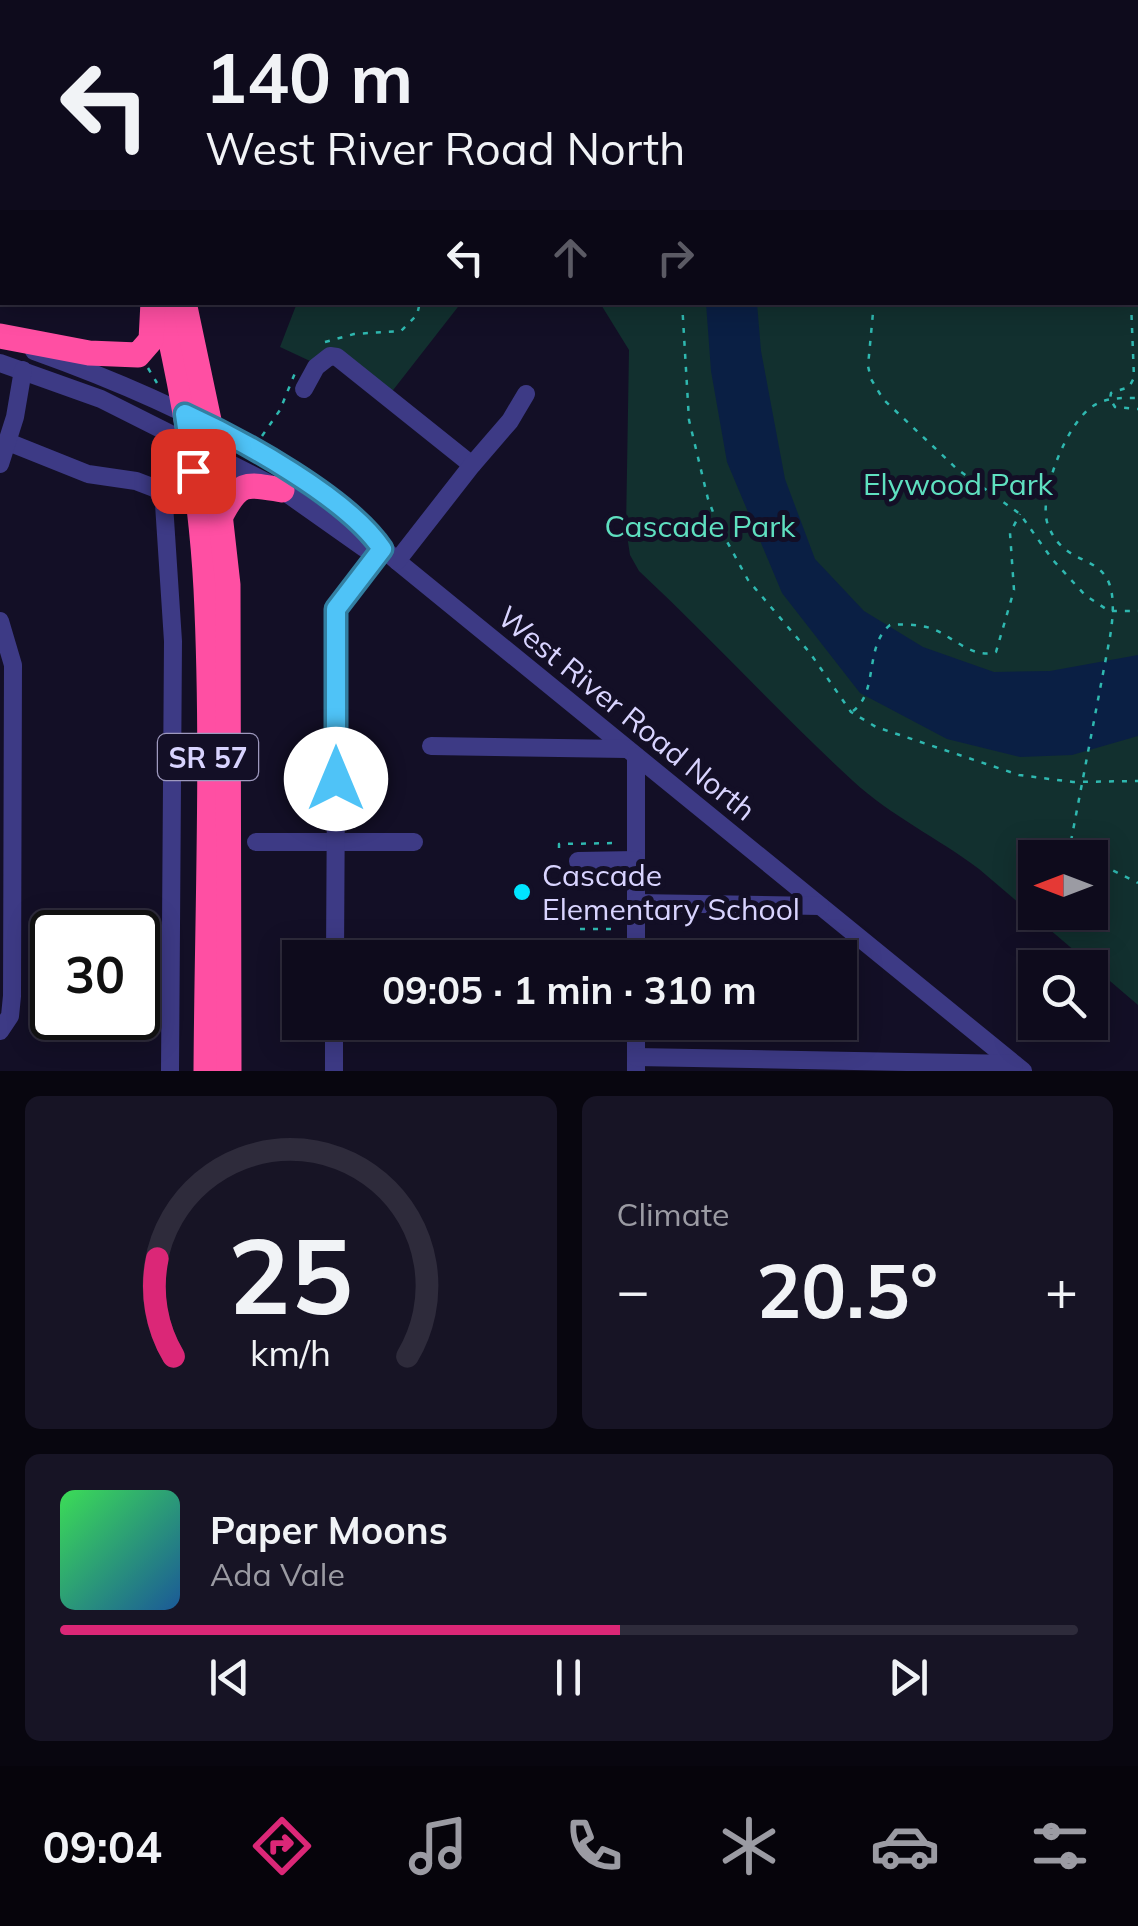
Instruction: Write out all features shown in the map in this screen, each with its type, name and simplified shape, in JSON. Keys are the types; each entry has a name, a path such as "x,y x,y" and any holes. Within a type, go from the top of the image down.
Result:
{"highway":[{"path":"0,338 89,353 140,354 152,340 153,305"},
{"name":"SR 57","path":"163,305 183,402 203,554 207,625 206,1071"},
{"name":"SR 57","path":"185,305 210,425 222,514 231,666 229,1071"},
{"path":"222,514 233,493 248,484 282,490"}],"street":[{"name":"West River Road North","path":"0,338 183,402 210,425 324,495 372,534 397,562 1018,1068"},
{"path":"304,389 324,359 341,359 472,465"},
{"name":"West River Road North","path":"0,363 101,399 282,490 364,548 382,549"},
{"path":"0,464 23,370"},
{"path":"397,562 510,421 526,394"},
{"path":"8,442 88,474 136,481 157,489 164,504 173,641 170,1071"},
{"path":"334,940 336,609 382,549"},
{"path":"0,620 12,655 13,684 12,996 10,1016 0,1031"},
{"path":"431,746 632,752 636,940"},
{"path":"256,842 414,842"},
{"path":"578,861 636,860"},
{"path":"636,903 820,906"},
{"path":"334,1040 334,1071"},
{"path":"636,1064 1018,1068"}],"path":[{"path":"682,305 689,420 708,500 748,580 810,652 851,712 876,727 1020,775 1073,782 1138,781"},
{"path":"874,305 868,366 876,390 894,411 957,469 1020,514 1052,560 1085,595 1114,612 1138,611"},
{"path":"1132,305 1134,378 1129,387 1111,392 1110,399 1115,407 1138,409"},
{"path":"140,354 158,385 183,402"},
{"path":"1071,840 1110,637 1113,594 1104,574 1061,545 1049,528 1044,504 1073,426 1086,410 1110,399 1138,398"},
{"path":"851,712 862,704 877,641 888,626 924,626 978,653 996,652 1014,590 1009,540 1020,514"},
{"path":"559,848 559,844 621,844"},
{"path":"1108,868 1138,884"},
{"path":"580,929 613,929"}],"green space":[{"path":"296,305 459,305 390,394 348,357 310,361 280,347"},
{"path":"601,305 1138,305 1138,1005 1108,979 1108,950 1074,950 1050,930 1108,930 1108,840 1018,840 1018,902 979,869 853,781 639,571 630,555 626,529 629,350"}],"water":[{"path":"706,305 757,305 761,351 785,479 815,559 864,611 923,647 994,672 1050,671 1138,655 1138,736 1072,755 1020,757 947,739 860,693 782,593 727,462 711,371"}],"place":[{"name":"Cascade Elementary School","path":"522,892"}],"route":[{"path":"193,471 185,414 210,425 324,495 372,534 382,549 336,609 336,779"}],"park label":[{"name":"Elywood Park","path":"958,484"},
{"name":"Cascade Park","path":"700,526"}]}
